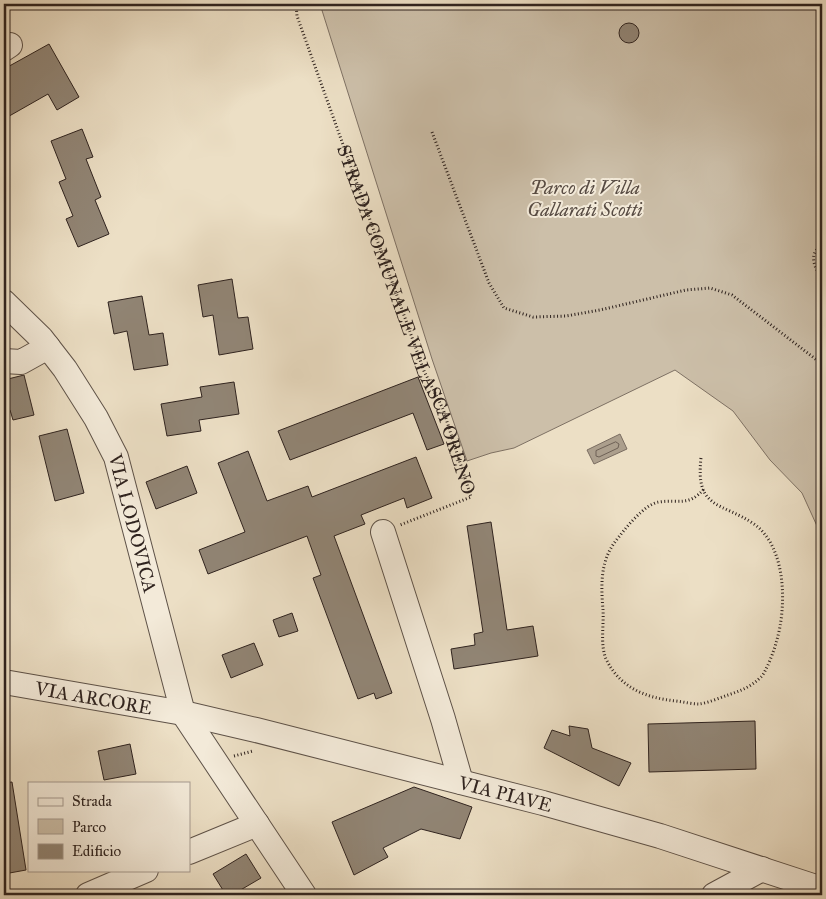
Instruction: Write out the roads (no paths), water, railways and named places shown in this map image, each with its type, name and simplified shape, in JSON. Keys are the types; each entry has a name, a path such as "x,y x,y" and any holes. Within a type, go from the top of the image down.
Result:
{"street":[{"name":"VIA LODOVICA","path":"4,302 48,347 83,396 116,457 183,714 304,895"},
{"path":"4,360 20,362 48,347"},
{"path":"383,532 443,718 461,782"},
{"name":"VIA ARCORE","path":"4,682 183,714"},
{"name":"VIA PIAVE","path":"183,714 256,730 461,782 660,836 822,889"},
{"path":"190,852 257,824"},
{"path":"714,895 762,869"},
{"path":"91,895 142,872"}],"water":[{"path":"620,434 627,449 594,464 587,450"}],"park label":[{"name":"Parco di Villa Gallarati Scotti","path":"585,198"}]}
